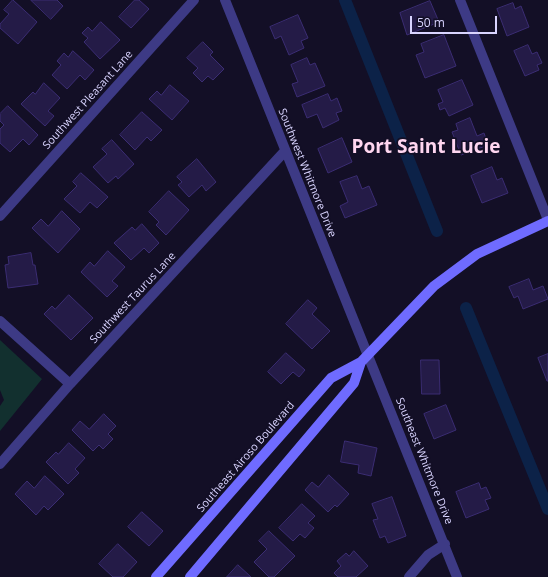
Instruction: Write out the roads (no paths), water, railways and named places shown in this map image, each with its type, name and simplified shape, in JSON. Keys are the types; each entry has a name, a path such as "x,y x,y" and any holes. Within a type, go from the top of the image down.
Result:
{"main road":[{"name":"Southeast Airoso Boulevard","path":"156,577 331,378 361,362 434,286 477,254 548,221"},
{"name":"Southeast Airoso Boulevard","path":"190,577 354,383 361,362"}],"street":[{"name":"Southwest Pleasant Lane","path":"0,216 194,0"},
{"name":"Southwest Whitmore Drive","path":"225,0 284,151 369,354"},
{"path":"460,0 548,221"},
{"name":"Southwest Taurus Lane","path":"0,464 70,384 284,151"},
{"path":"0,321 70,384"},
{"name":"Southeast Whitmore Drive","path":"369,354 457,577"},
{"path":"409,577 428,555 444,544"}],"waterway":[{"path":"345,0 437,231"},
{"path":"466,308 548,509"}],"district":[{"name":"Port Saint Lucie","path":"426,148"}]}
